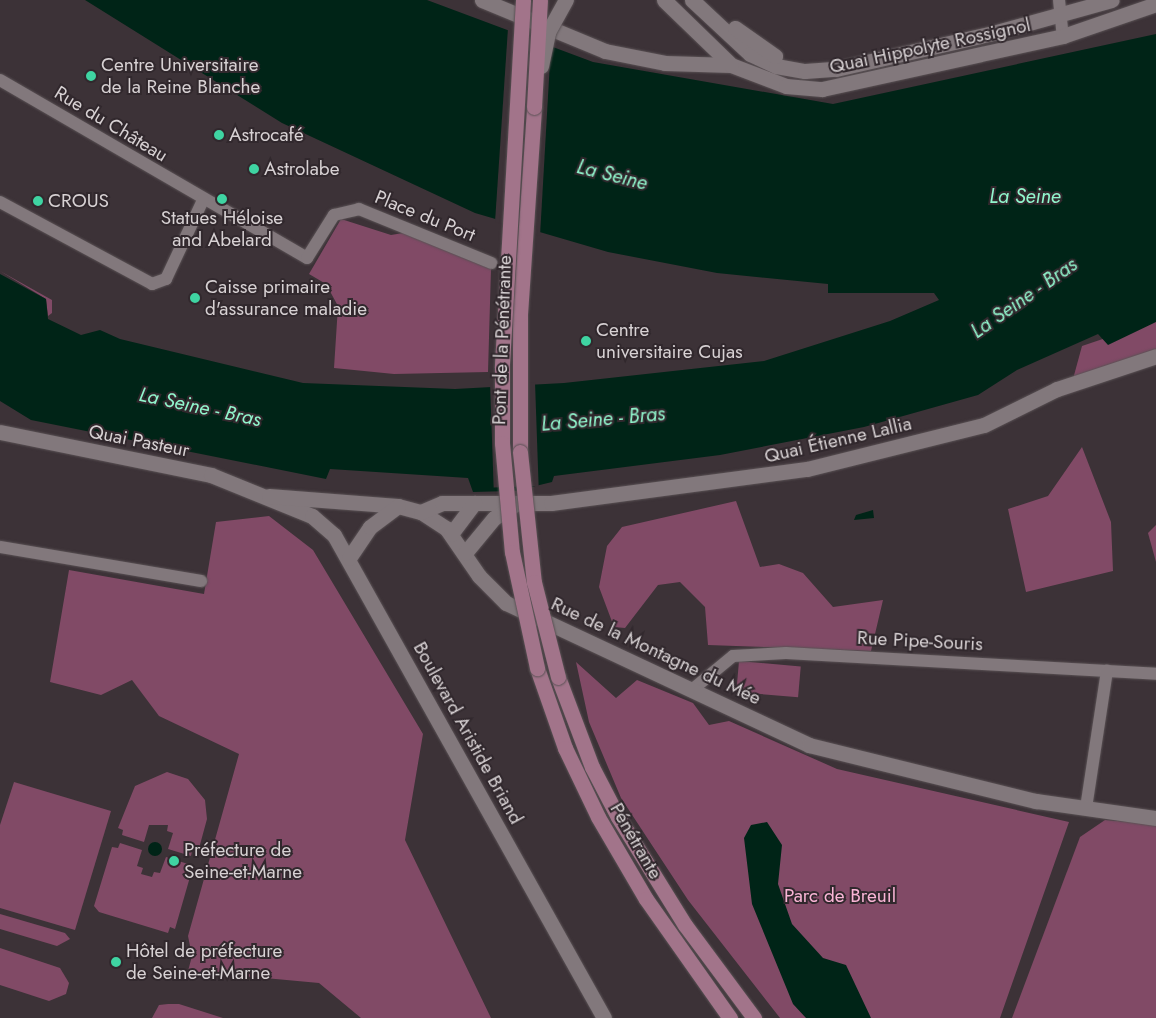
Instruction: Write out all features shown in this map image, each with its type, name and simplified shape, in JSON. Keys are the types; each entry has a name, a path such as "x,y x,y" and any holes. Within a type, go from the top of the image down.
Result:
{"main road":[{"name":"Pont de la Pénétrante","path":"523,0 502,367 502,443 512,552 538,668"},
{"name":"Pont de la Pénétrante","path":"540,0 520,314 520,452 534,582 558,677"},
{"name":"Pénétrante","path":"538,668 565,748 598,817 646,899 730,1018"},
{"name":"Pénétrante","path":"558,677 588,758 618,817 685,925 754,1018"}],"street":[{"path":"534,107 548,32 566,0"},
{"path":"664,0 731,65"},
{"name":"Quai Hippolyte Rossignol","path":"692,0 750,54 776,66 809,70 836,69 1061,17 1112,0"},
{"path":"707,0 742,36 809,70"},
{"path":"1059,0 1063,36"},
{"name":"Quai Hippolyte Rossignol","path":"490,2 605,51 664,63 731,65 786,86 840,88 1063,36 1156,4"},
{"name":"Rue du Château","path":"0,80 203,200"},
{"path":"0,202 152,284 166,279 203,200"},
{"name":"Place du Port","path":"203,200 307,258 334,215 358,209 491,263"},
{"name":"Quai Étienne Lallia","path":"421,512 433,504 474,503 514,505 716,484 816,466 984,425 1057,389 1156,356"},
{"name":"Quai Pasteur","path":"0,432 211,475 269,496"},
{"name":"Rue de la Montagne du Mée","path":"269,496 398,506 421,512 451,534 479,576 506,603 809,745 1060,804 1156,818"},
{"name":"Boulevard Aristide Briand","path":"269,496 312,516 334,536 350,558 604,1018"},
{"path":"451,534 474,503"},
{"path":"465,553 494,518 514,505"},
{"path":"350,558 370,527 398,506"},
{"path":"0,547 201,581"},
{"name":"Rue Pipe-Souris","path":"693,689 733,656 743,654 944,660 1156,674"},
{"path":"1086,808 1107,671"}],"green space":[{"path":"341,219 391,235 403,233 491,269 488,372 394,374 334,368 338,306 326,284 309,274"},
{"path":"0,271 52,300 52,313 48,316 46,299"},
{"path":"1156,321 1156,352 1073,379 1082,346"},
{"path":"1082,447 1111,522 1113,571 1026,592 1008,509 1048,496"},
{"path":"736,501 760,567 779,564 803,573 833,607 883,600 871,651 708,645 705,607 680,582 658,585 625,628 614,627 599,587 607,546 622,527"},
{"path":"269,516 313,550 423,734 405,840 491,1018 361,1018 319,983 188,971 192,956 188,936 239,754 159,716 132,680 101,695 50,682 69,570 204,594 216,522"},
{"path":"1156,525 1156,562 1148,533"},
{"path":"739,661 801,666 798,697 736,692"},
{"name":"Parc de Breuil","path":"576,662 616,698 637,680 693,703 709,725 729,721 837,769 1069,822 1000,1018 780,1018 688,900 621,798 589,722"},
{"path":"167,772 188,779 205,800 207,819 198,852 192,851 191,856 168,849 173,833 167,831 168,825 149,825 144,842 122,835 123,830 118,828 135,786"},
{"path":"14,782 111,811 75,930 0,908 0,825"},
{"path":"1105,820 1156,824 1156,1018 1012,1018 1080,837"},
{"path":"120,843 142,850 137,866 143,868 141,874 152,877 154,872 160,873 166,857 188,864 192,870 175,929 170,927 168,933 99,912 94,906 112,847 118,848"},
{"path":"0,914 65,933 70,939 57,946 0,929"},
{"path":"0,948 60,968 69,983 66,994 49,1001 0,985"},
{"path":"179,1004 223,1018 152,1018 159,1005"}],"water":[{"name":"La Seine","path":"85,0 427,0 593,62 833,104 1156,34 1156,322 1108,345 1098,334 1017,370 978,395 864,427 720,455 554,476 552,482 515,491 473,492 468,478 330,469 326,479 31,420 0,401 0,274 46,299 48,319 81,335 100,330 120,339 303,383 455,389 564,383 764,361 890,321 939,300 934,293 828,293 828,284 717,273 608,252 475,213 282,123"},
{"path":"873,510 874,518 854,520 856,515"},
{"path":"767,822 782,845 778,884 792,924 823,958 846,965 871,1018 806,1018 793,1004 752,904 744,838 751,825"},
{"path":"152,842 158,842 162,849 158,856 152,856 148,852 148,846"}],"pier":[{"path":"508,28 551,44 540,236 495,222"},
{"path":"535,382 539,486 494,488 490,384"}],"place":[{"name":"Centre Universitaire de la Reine Blanche","path":"91,76"},
{"name":"Astrocafé","path":"219,135"},
{"name":"Astrolabe","path":"254,169"},
{"name":"Statues Héloise and Abelard","path":"222,199"},
{"name":"CROUS","path":"38,201"},
{"name":"Caisse primaire d'assurance maladie","path":"195,298"},
{"name":"Centre universitaire Cujas","path":"586,341"},
{"name":"Préfecture de Seine-et-Marne","path":"174,861"},
{"name":"Hôtel de préfecture de Seine-et-Marne","path":"116,962"}],"water label":[{"name":"La Seine - Bras","path":"1024,298"},
{"name":"La Seine - Bras","path":"200,407"},
{"name":"La Seine - Bras","path":"603,419"}]}
